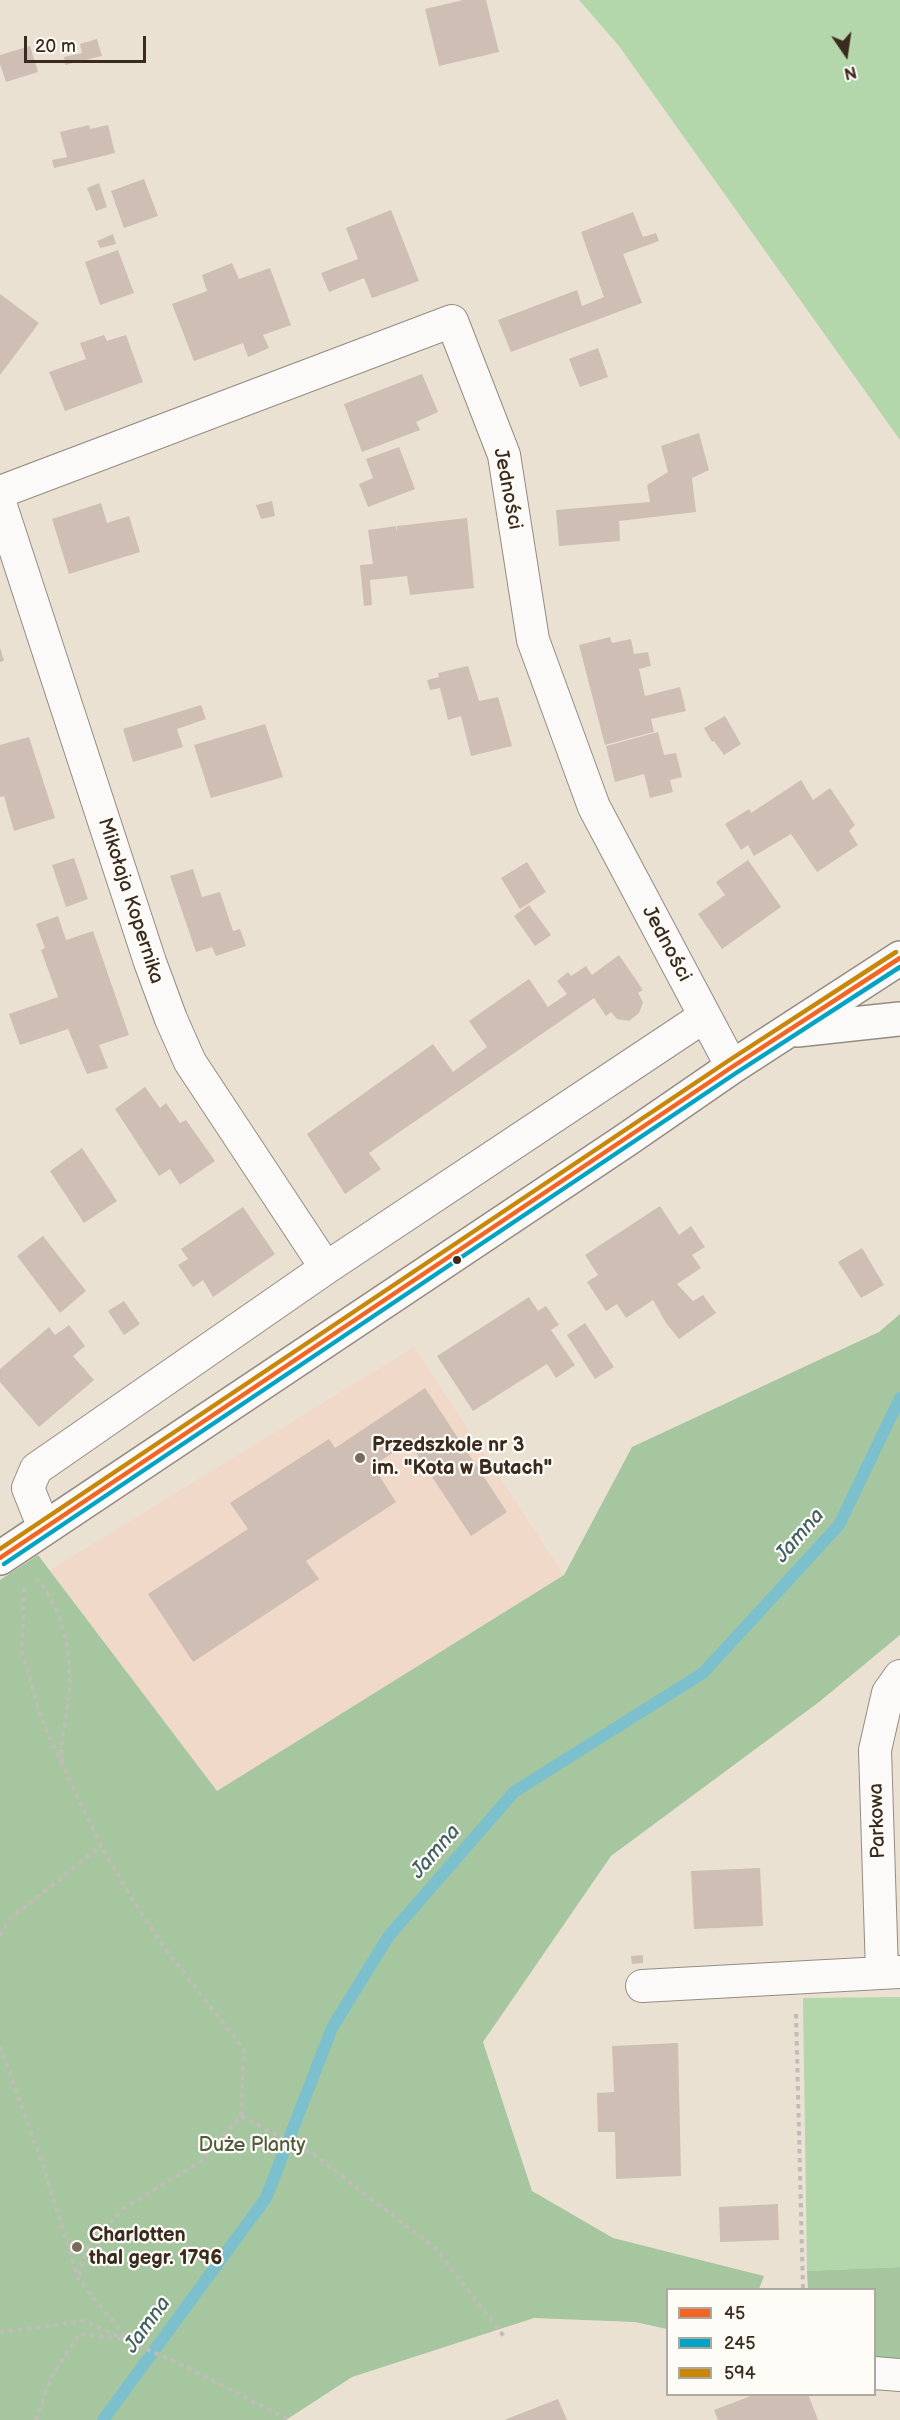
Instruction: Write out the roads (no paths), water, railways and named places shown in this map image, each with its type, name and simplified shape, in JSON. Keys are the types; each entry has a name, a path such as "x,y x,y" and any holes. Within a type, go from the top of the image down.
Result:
{"street":[{"name":"Jedności","path":"0,492 452,321 504,455 533,640 594,807 732,1067"},
{"name":"Mikołaja Kopernika","path":"0,503 150,962 171,1019 190,1062 326,1268"},
{"path":"0,1558 732,1067 900,958"},
{"path":"44,1528 28,1488 36,1469 326,1268 705,1016"},
{"path":"789,1031 900,1018"},
{"name":"Parkowa","path":"642,1986 891,1972 875,1750 888,1693 900,1676"},
{"path":"876,2373 900,2375"}],"waterway":[{"name":"Jamna","path":"103,2420 266,2198 332,2028 388,1937 514,1792 703,1673 839,1525 900,1398"}],"place":[{"name":"Przedszkole nr 3 im. \"Kota w Butach\"","path":"360,1458"},
{"name":"Charlotten thal gegr. 1796","path":"77,2247"}],"park label":[{"name":"Duże Planty","path":"252,2146"}]}
